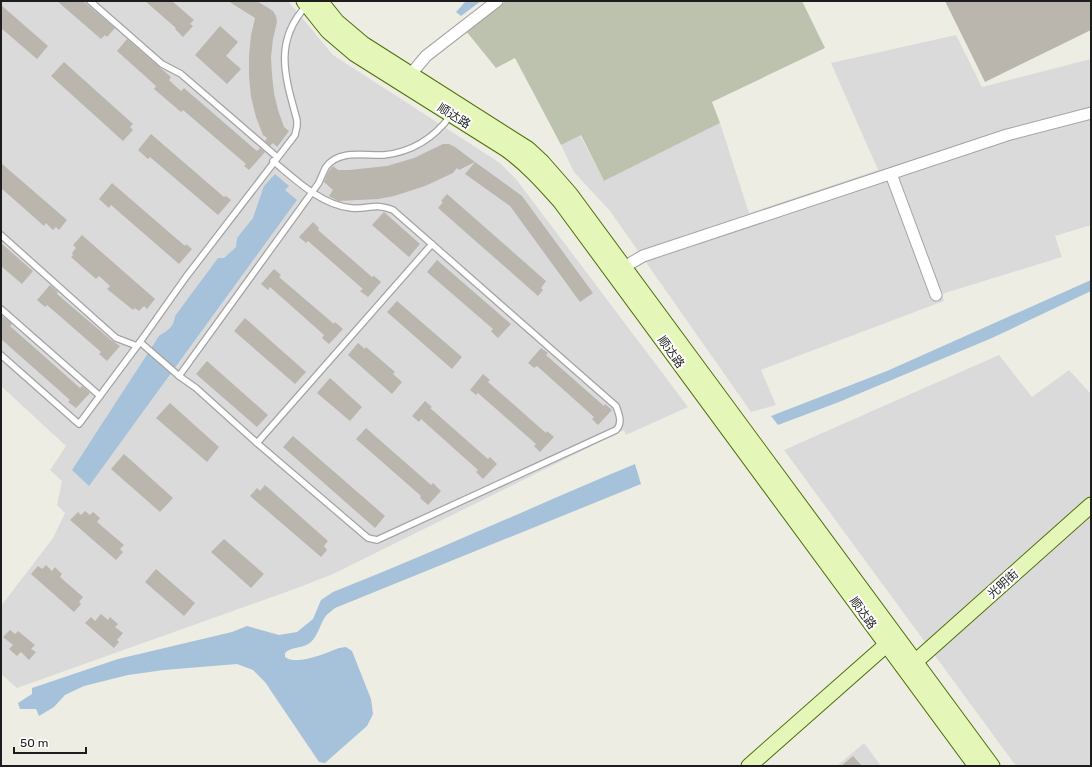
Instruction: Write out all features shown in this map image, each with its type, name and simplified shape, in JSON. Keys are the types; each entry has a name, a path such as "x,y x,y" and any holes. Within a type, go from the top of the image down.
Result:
{"main road":[{"name":"顺达路","path":"310,2 363,44 528,149 542,162 570,194 624,267 891,641 976,766"},
{"name":"顺达路","path":"310,2 328,31 355,54 520,159 560,201 891,641 915,662 992,766"},
{"name":"光明街","path":"915,662 1091,505"},
{"path":"750,766 891,641"}],"street":[{"path":"411,74 426,56 497,1"},
{"path":"624,267 643,256 1007,135 1091,113"},
{"path":"891,174 936,295"}],"lane":[{"path":"1,236 116,338 138,344 196,388 257,443 368,538 377,540 616,430 619,426 620,419 616,406 393,210 384,206 353,209 340,206 312,192 180,74 162,64 90,1"},
{"path":"1,355 79,424 186,277 275,159 295,135 298,126 285,71 286,49 289,30 293,21 310,2"},
{"path":"179,376 318,184 326,167 340,157 350,154 384,155 418,145 442,127 451,114"},
{"path":"257,443 432,244"},
{"path":"1,309 100,396"}],"shaded area":[{"path":"1,1 288,1 333,55 500,163 516,179 688,407 626,435 624,430 333,574 17,688 1,674 1,606 53,538 65,513 57,505 62,481 50,470 66,446 1,386"},
{"path":"506,1 802,1 825,48 712,102 720,123 604,181 581,135 561,145 515,58 496,68 466,31"},
{"path":"956,35 982,87 1091,59 1091,225 1055,236 1062,257 942,294 944,301 761,370 776,405 751,412 610,211 574,172 561,145 580,135 604,181 720,123 749,213 878,170 831,63"},
{"path":"999,355 1032,397 1069,370 1091,394 1091,766 1016,766 784,450"},
{"path":"864,743 881,766 837,766"}],"water":[{"path":"466,1 481,1 461,16 456,12"},
{"path":"275,174 289,186 285,190 297,200 89,486 72,470 159,336 172,326 175,316 218,258 224,258 236,247 237,238 253,218 264,186"},
{"path":"1091,280 1091,291 992,338 839,402 778,425 771,416 887,371"},
{"path":"635,464 641,484 335,608 327,614 311,642 305,646 291,649 285,653 285,657 297,660 312,658 339,648 346,647 352,651 371,699 373,714 367,726 325,763 319,762 265,682 253,670 237,664 164,670 128,675 84,686 65,695 54,707 39,716 36,709 20,709 18,703 32,694 32,688 118,659 232,632 247,626 279,635 297,632 313,619 321,600 333,592"}],"building":[{"path":"57,1 83,1 115,28 107,37 105,35 101,39"},
{"path":"145,1 172,1 194,20 190,24 193,26 183,37 175,29 176,28"},
{"path":"228,1 257,1 273,11 276,16 277,22 271,57 274,93 284,127 289,131 277,147 273,143 270,146 265,141 267,138 263,135 256,117 251,97 249,56 251,35 255,18"},
{"path":"945,1 1091,1 1091,30 985,82"},
{"path":"1,5 48,46 37,59 1,28"},
{"path":"220,26 238,42 226,56 241,69 227,84 195,55"},
{"path":"127,39 171,77 169,80 181,91 184,88 257,151 260,148 265,152 249,170 244,166 246,164 183,110 181,112 154,89 156,86 117,51"},
{"path":"64,62 133,124 130,127 133,130 123,141 51,76"},
{"path":"151,134 224,197 226,196 231,200 218,215 150,157 148,159 138,150"},
{"path":"443,144 449,144 455,147 475,162 459,170 457,168 453,173 425,186 394,196 378,199 338,201 329,196 333,190 324,182 328,172 333,166 338,170 349,170 387,166 414,158"},
{"path":"475,162 522,196 593,293 580,302 510,206 465,174"},
{"path":"1,163 67,220 59,230 56,227 53,230 46,223 44,226 1,188"},
{"path":"112,183 185,246 186,244 192,249 179,264 111,205 109,208 99,199"},
{"path":"447,194 546,281 541,288 543,290 538,296 438,208 443,202 441,201"},
{"path":"384,212 420,244 409,257 372,225"},
{"path":"313,222 319,228 318,230 372,277 374,276 381,282 368,297 360,291 363,289 308,241 306,243 299,237"},
{"path":"82,235 155,299 147,309 144,306 139,311 135,308 133,310 107,289 110,286 99,276 96,279 71,257 76,248 73,245"},
{"path":"1,243 33,271 22,284 1,266"},
{"path":"437,260 511,324 498,338 491,331 493,329 427,272"},
{"path":"274,269 281,275 279,277 334,324 335,322 343,329 329,344 322,338 324,335 270,287 268,290 261,284"},
{"path":"50,285 58,292 57,294 120,346 107,361 99,354 101,352 47,305 45,307 37,300"},
{"path":"397,301 462,357 452,369 387,312"},
{"path":"1,315 12,324 10,326 80,388 82,386 90,393 76,408 68,402 70,400 1,339"},
{"path":"245,318 306,372 295,384 234,331"},
{"path":"358,343 365,349 366,347 395,372 393,374 402,382 392,394 348,355"},
{"path":"541,348 548,353 546,355 604,406 605,404 612,410 598,425 592,419 594,417 537,366 534,368 528,363"},
{"path":"207,361 268,415 257,427 196,374"},
{"path":"483,374 490,380 488,382 546,433 547,431 554,437 540,452 534,446 536,444 478,393 476,395 470,390"},
{"path":"330,378 362,407 350,421 317,393"},
{"path":"425,401 432,407 430,408 488,459 490,457 497,464 483,479 476,472 478,470 421,419 419,422 412,416"},
{"path":"170,403 219,447 207,462 156,418"},
{"path":"366,428 431,485 433,483 441,491 428,505 420,498 421,496 356,439"},
{"path":"293,436 385,516 375,528 283,447"},
{"path":"124,454 173,498 160,512 111,469"},
{"path":"265,485 328,541 324,546 327,550 321,557 250,496 257,488 260,491"},
{"path":"85,511 90,515 93,512 100,518 97,522 124,545 120,549 123,552 116,560 70,520 78,512 81,515"},
{"path":"224,539 264,574 251,588 211,552"},
{"path":"46,565 52,571 55,567 62,574 60,577 83,597 79,602 81,604 74,612 31,574 38,566 42,569"},
{"path":"156,569 195,603 184,616 145,582"},
{"path":"101,614 108,620 110,617 118,624 115,627 123,633 117,640 119,642 114,648 85,623 91,617 95,621"},
{"path":"10,630 15,634 18,631 35,645 31,649 36,652 29,660 21,652 17,656 9,649 13,645 3,637"},
{"path":"853,756 862,766 841,766"}]}
